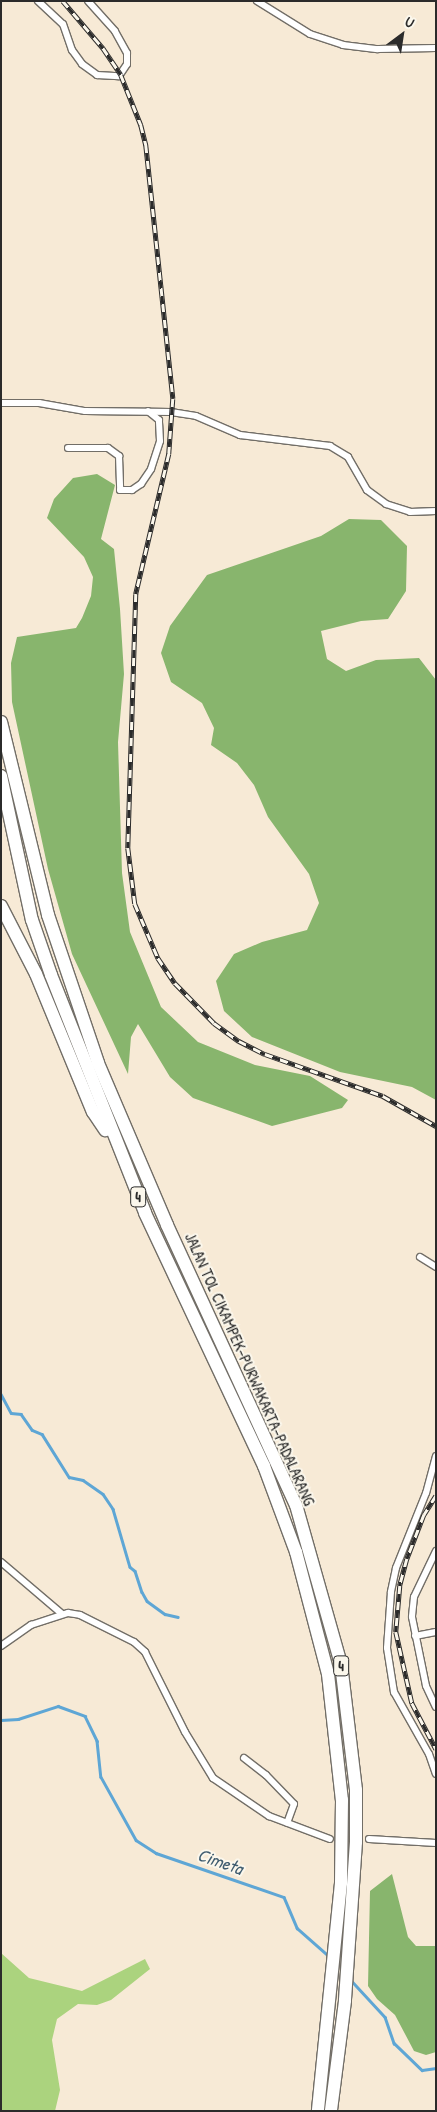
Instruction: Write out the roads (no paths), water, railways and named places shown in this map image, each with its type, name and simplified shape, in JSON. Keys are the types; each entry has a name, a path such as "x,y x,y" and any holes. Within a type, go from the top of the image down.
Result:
{"highway":[{"name":"JALAN TOL CIKAMPEK–PURWAKARTA–PADALARANG","path":"1,722 40,888 63,966 98,1063 167,1225 296,1505 314,1563 341,1664 351,1725 356,1790 354,1887 331,2111"},
{"name":"JALAN TOL CIKAMPEK–PURWAKARTA–PADALARANG","path":"1,776 32,920 80,1053 144,1213 264,1466 296,1552 328,1674 342,1800 342,1883 318,2111"},
{"path":"1,906 36,974 94,1112 121,1152"}],"street":[{"path":"38,1 63,24 72,50 82,64 97,74 119,76 126,64 127,53 115,31 88,1"},
{"path":"257,1 310,34 343,45 378,49 436,48"},
{"path":"5,403 39,403 85,411 148,411 196,416 240,435 330,446 348,457 367,490 386,504 410,512 436,511"},
{"path":"68,448 108,448 119,456 120,490 132,490 142,484 151,469 160,441 158,420 148,411"},
{"path":"420,1257 436,1267"},
{"path":"436,1456 426,1493 396,1568 391,1592 387,1648 394,1692 429,1754 436,1774"},
{"path":"436,1550 414,1597 412,1617 426,1686 436,1707"},
{"path":"1,1562 62,1614"},
{"path":"1,1646 31,1625 62,1614 80,1615 145,1652 185,1732 213,1778 258,1810 287,1824 330,1839"},
{"path":"415,1636 436,1632"},
{"path":"244,1758 292,1802 294,1808 287,1824"},
{"path":"369,1839 436,1843"}],"waterway":[{"path":"1,1394 11,1413 21,1414 32,1430 42,1434 69,1477 83,1480 103,1494 113,1509 130,1567 135,1571 147,1601 165,1614 178,1617"},
{"name":"Cimeta","path":"1,1720 18,1719 58,1706 85,1716 97,1741 101,1777 136,1840 156,1853 284,1897 297,1928 330,1957"},
{"name":"Cimeta","path":"350,1979 385,2017 394,2043 422,2070 436,2068"}],"tunnel":[{"path":"339,1839 369,1839"}],"railway":[{"path":"63,1 103,48 121,75 141,125 146,145 173,399 169,454 136,594 128,848 135,904 158,958 175,983 214,1023 239,1041 265,1054 383,1096 436,1126"},
{"path":"436,1496 424,1515 407,1559 400,1586 396,1632 412,1703 436,1749"}]}
